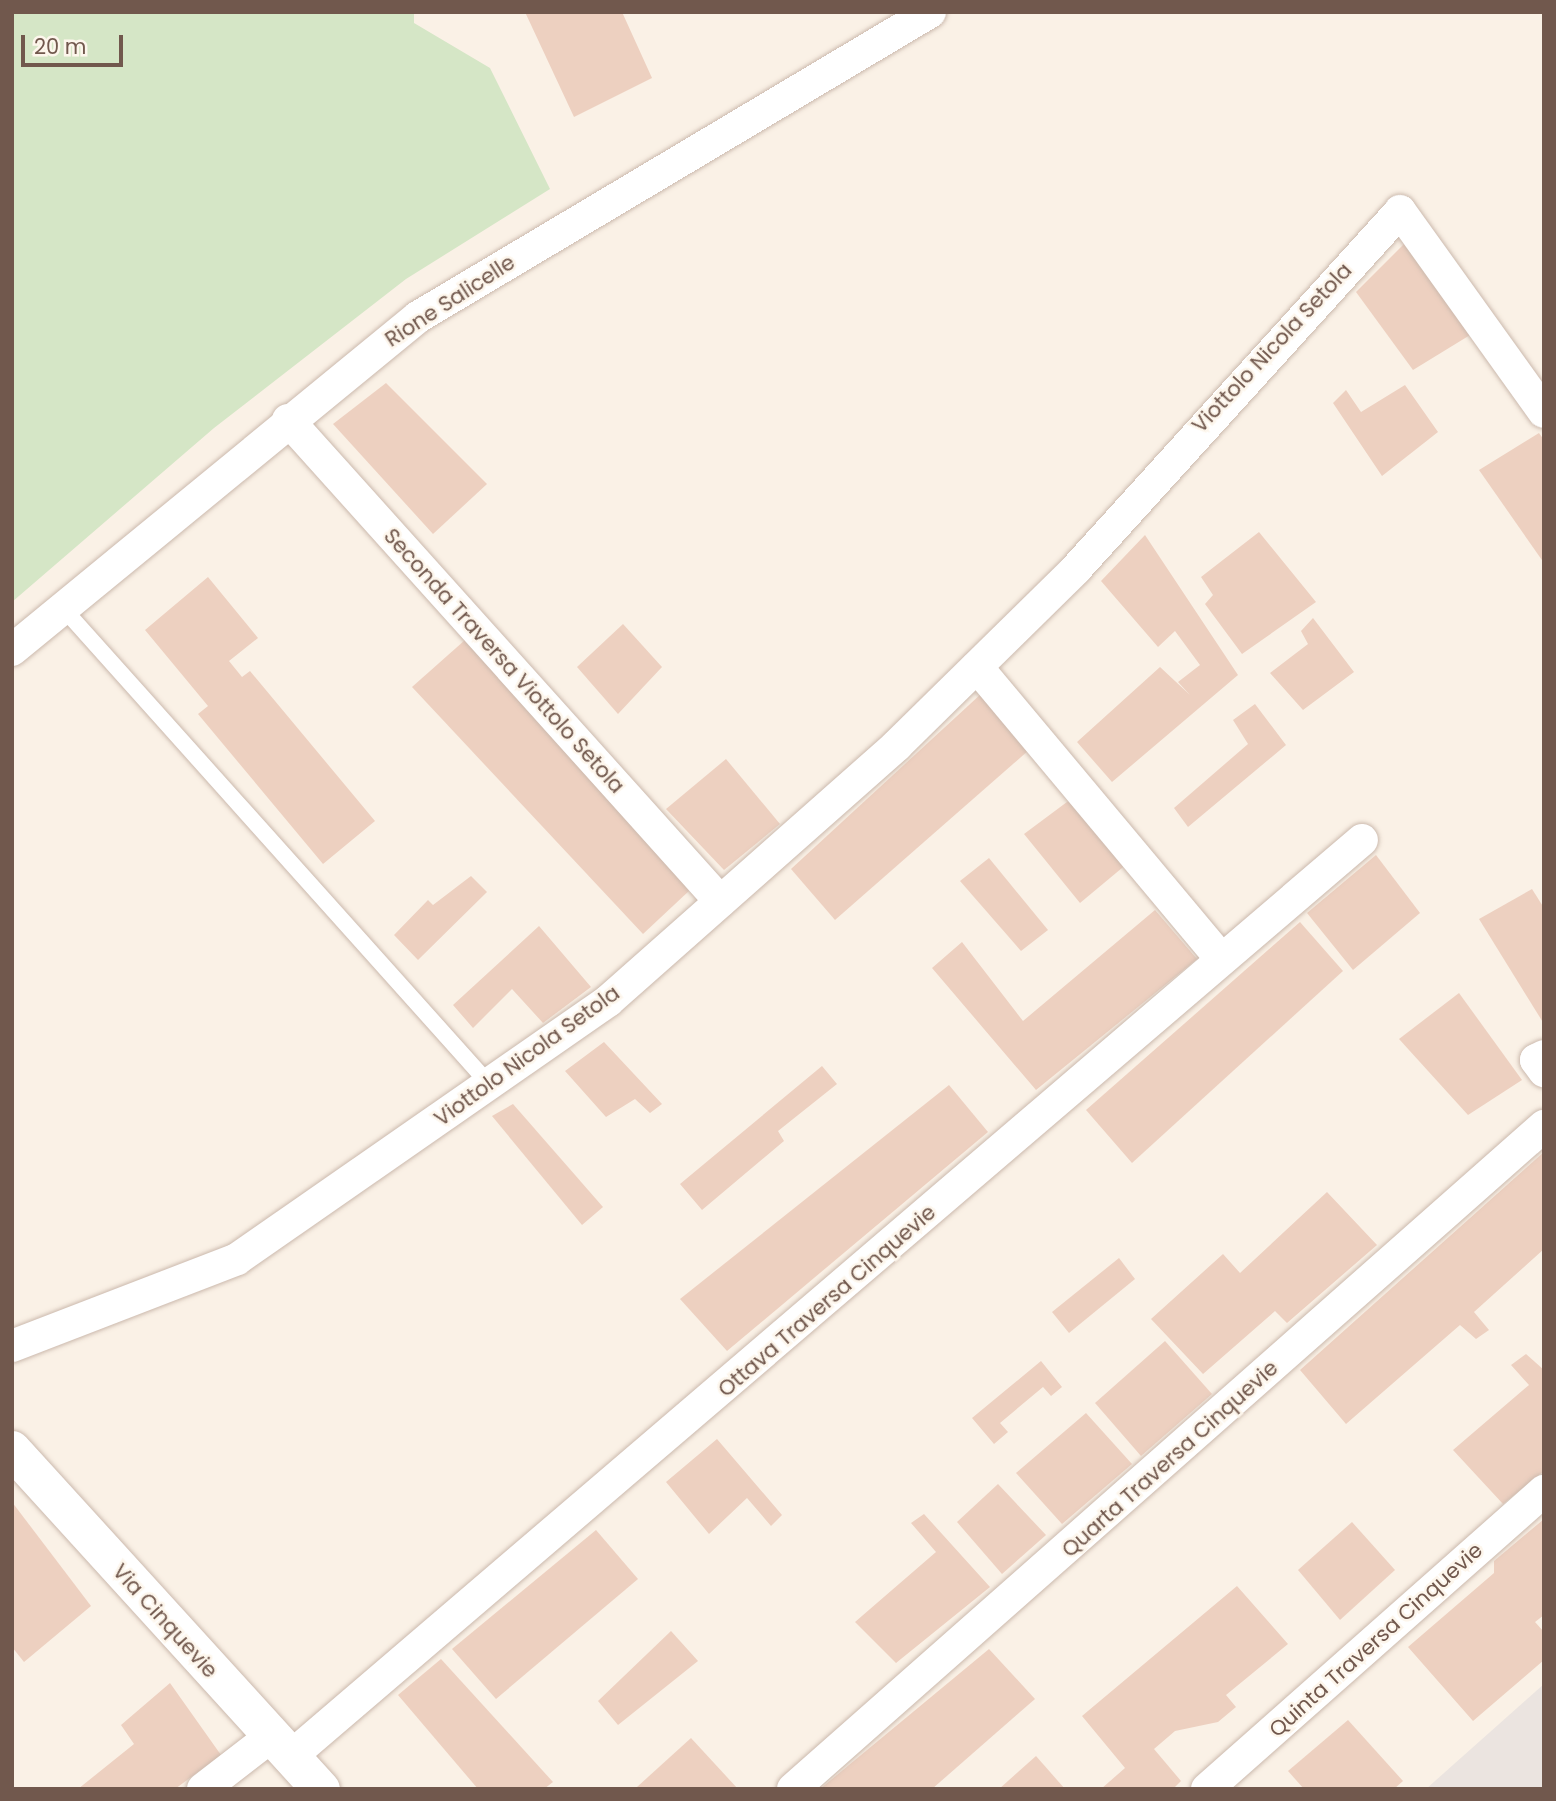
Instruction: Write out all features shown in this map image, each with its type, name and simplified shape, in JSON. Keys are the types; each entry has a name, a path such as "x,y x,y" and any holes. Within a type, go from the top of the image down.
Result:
{"street":[{"name":"Rione Salicelle","path":"12,650 288,420 418,317 930,12"},
{"name":"Viottolo Nicola Setola","path":"12,1346 237,1259 608,1001 977,667 1075,570 1400,211 1544,412"},
{"name":"Seconda Traversa Viottolo Setola","path":"288,420 720,901"},
{"path":"977,667 1221,959"},
{"name":"Ottava Traversa Cinquevie","path":"203,1789 279,1748 1362,840"},
{"path":"1544,1056 1536,1060 1544,1071"},
{"name":"Quarta Traversa Cinquevie","path":"793,1789 1544,1126"},
{"name":"Via Cinquevie","path":"12,1450 279,1748 321,1789"},
{"name":"Quinta Traversa Cinquevie","path":"1208,1789 1544,1491"}],"lane":[{"path":"62,607 490,1085"}],"shaded area":[{"path":"1544,1684 1544,1789 1426,1789"}],"green space":[{"path":"12,12 414,12 414,23 490,68 550,189 406,279 214,428 12,602"}],"building":[{"path":"525,12 622,12 652,78 574,117"},
{"path":"1408,240 1475,332 1413,370 1356,292"},
{"path":"386,383 487,484 433,534 333,424"},
{"path":"1405,385 1438,432 1382,476 1333,403 1346,390 1361,412"},
{"path":"1539,433 1544,440 1544,563 1479,470"},
{"path":"1259,532 1316,602 1242,654 1205,604 1213,595 1201,577"},
{"path":"1145,535 1238,675 1112,782 1077,742 1160,667 1190,695 1178,682 1200,665 1175,631 1158,647 1101,581"},
{"path":"208,577 258,638 229,661 242,677 250,671 375,821 323,864 198,714 208,706 145,630"},
{"path":"1313,618 1354,672 1303,710 1270,673 1308,644 1301,631"},
{"path":"623,624 662,667 618,714 577,667"},
{"path":"465,640 690,890 643,934 412,687"},
{"path":"982,693 1029,750 835,920 791,869"},
{"path":"1255,704 1286,745 1188,827 1174,808 1248,744 1233,720"},
{"path":"726,759 780,824 724,870 666,809"},
{"path":"1071,799 1128,863 1080,903 1024,834"},
{"path":"1376,855 1420,913 1353,970 1307,913"},
{"path":"989,858 1048,930 1021,951 960,881"},
{"path":"471,876 487,892 418,960 394,935 428,900 433,905"},
{"path":"1532,889 1544,908 1544,1024 1479,919"},
{"path":"1155,910 1197,959 1036,1090 932,968 962,942 1023,1021"},
{"path":"1300,922 1343,971 1132,1163 1086,1110"},
{"path":"539,926 591,987 543,1023 512,989 473,1028 453,1005"},
{"path":"1459,993 1522,1080 1468,1115 1399,1039"},
{"path":"604,1042 662,1104 650,1113 635,1099 606,1117 565,1071"},
{"path":"822,1066 837,1084 778,1131 784,1141 702,1210 680,1184"},
{"path":"949,1085 988,1132 727,1351 680,1299"},
{"path":"513,1104 603,1207 582,1225 492,1116"},
{"path":"1544,1152 1544,1249 1474,1312 1489,1330 1476,1339 1460,1325 1346,1424 1300,1370"},
{"path":"1327,1192 1377,1245 1287,1323 1275,1311 1203,1374 1151,1319 1223,1254 1240,1273"},
{"path":"1119,1258 1135,1279 1069,1333 1052,1312"},
{"path":"1165,1341 1212,1394 1141,1456 1095,1403"},
{"path":"1526,1354 1544,1370 1544,1471 1503,1504 1453,1450 1529,1385 1511,1365"},
{"path":"1041,1361 1062,1387 1051,1396 1043,1387 1000,1423 1008,1432 994,1444 972,1418"},
{"path":"1086,1413 1132,1464 1062,1524 1016,1473"},
{"path":"717,1439 782,1515 771,1526 747,1498 709,1534 666,1482"},
{"path":"998,1484 1046,1535 1002,1574 957,1522"},
{"path":"12,1502 91,1606 24,1662 12,1647"},
{"path":"924,1514 990,1587 896,1663 855,1622 936,1552 911,1523"},
{"path":"1544,1519 1544,1615 1535,1622 1544,1632 1544,1660 1473,1721 1408,1647 1494,1573 1494,1561"},
{"path":"1352,1522 1395,1570 1340,1620 1298,1570"},
{"path":"596,1530 638,1579 496,1699 452,1649"},
{"path":"1237,1586 1288,1644 1226,1695 1236,1707 1218,1722 1175,1731 1154,1749 1181,1781 1173,1789 1101,1789 1125,1768 1082,1716"},
{"path":"671,1631 698,1661 618,1725 598,1701"},
{"path":"989,1649 1035,1699 932,1789 820,1789"},
{"path":"441,1659 553,1782 544,1789 478,1789 398,1695"},
{"path":"170,1683 221,1755 175,1789 78,1789 134,1744 121,1725"},
{"path":"1348,1720 1403,1781 1394,1789 1304,1789 1288,1771"},
{"path":"691,1738 738,1789 637,1787"},
{"path":"1036,1756 1065,1789 999,1789"}]}
